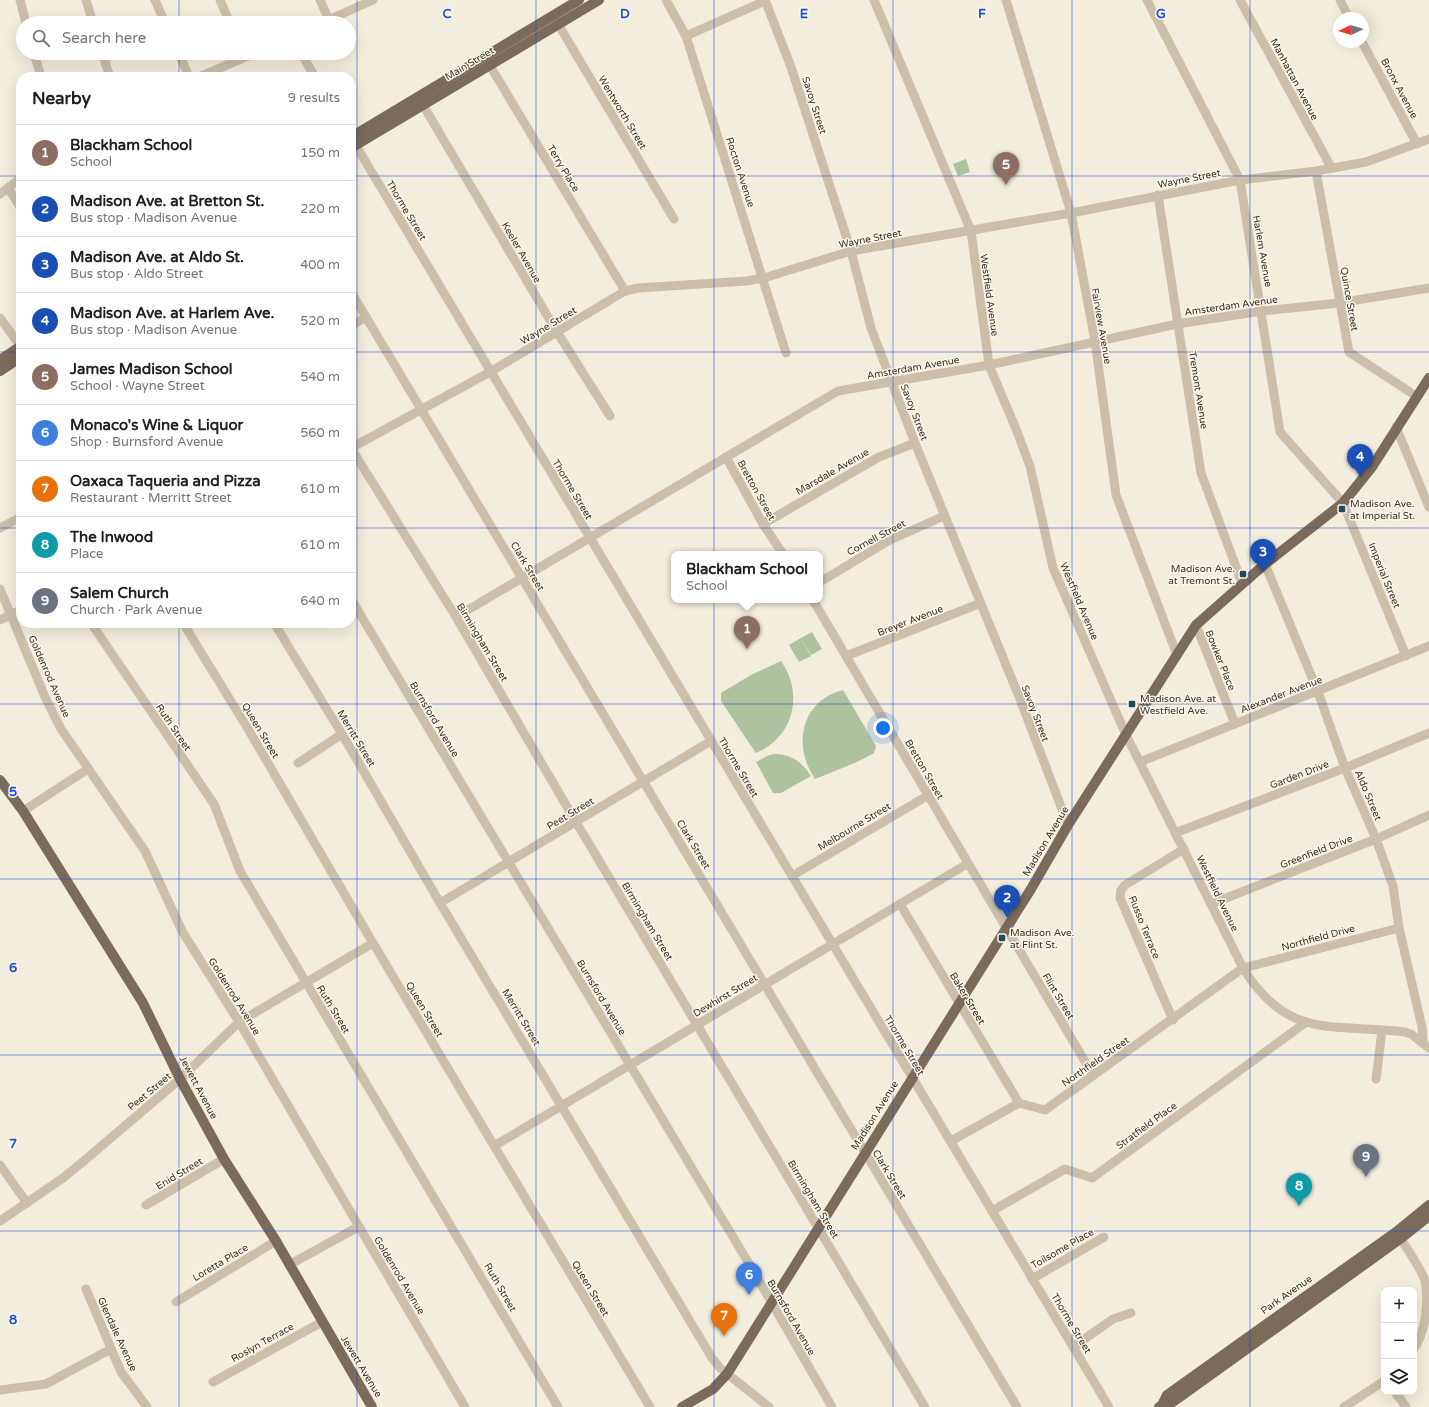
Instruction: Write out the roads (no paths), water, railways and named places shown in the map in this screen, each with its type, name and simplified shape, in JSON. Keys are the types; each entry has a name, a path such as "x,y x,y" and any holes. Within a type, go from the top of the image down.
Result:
{"main road":[{"name":"Main Street","path":"556,20 579,0"},
{"name":"Main Street","path":"356,140 556,20 599,0"},
{"path":"0,360 16,349"},
{"path":"0,371 16,360"},
{"name":"Madison Avenue","path":"682,1407 713,1388 727,1374 1006,928 1068,825 1196,625 1242,583 1343,503 1372,467 1396,427 1429,378"},
{"name":"Jewett Avenue","path":"0,780 22,811 143,1003 180,1079 224,1159 276,1242 372,1407"},
{"name":"Park Avenue","path":"1398,1236 1429,1205"},
{"name":"Park Avenue","path":"1161,1406 1167,1395 1429,1216"}],"street":[{"path":"20,0 24,16"},
{"path":"86,0 91,16"},
{"path":"155,0 162,16"},
{"path":"220,0 227,16"},
{"path":"320,0 325,16"},
{"path":"337,16 373,0"},
{"name":"Rocton Avenue","path":"666,0 686,36 764,278 786,354"},
{"path":"686,36 765,0"},
{"name":"Savoy Street","path":"765,0 791,67 851,251 871,328 915,443 981,604 1068,825"},
{"name":"Westfield Avenue","path":"874,0 971,230 989,365 1030,466 1053,568 1126,735 1243,968 1260,993 1271,1004 1288,1015 1305,1023 1335,1028 1382,1030 1411,1034 1426,1045"},
{"name":"Fairview Avenue","path":"1006,0 1071,213 1095,341 1116,495 1177,655"},
{"name":"Harlem Avenue","path":"1147,0 1240,180 1280,432 1343,503"},
{"name":"Manhattan Avenue","path":"1240,0 1331,168"},
{"path":"1340,0 1346,12"},
{"name":"Wentworth Street","path":"556,20 674,219"},
{"name":"Bronx Avenue","path":"1365,48 1417,144"},
{"path":"36,60 40,72"},
{"path":"104,60 108,72"},
{"path":"182,60 187,72"},
{"path":"209,72 234,60"},
{"path":"305,60 312,72"},
{"name":"Terry Place","path":"487,61 625,291"},
{"name":"Keeler Avenue","path":"421,101 557,332 610,416"},
{"name":"Wayne Street","path":"356,445 490,372 625,291 638,288 747,281 764,278 851,251 1071,213 1240,180 1316,171 1366,162 1429,139"},
{"name":"Thorme Street","path":"356,149 1109,1407"},
{"name":"Quince Street","path":"1316,171 1349,352 1416,396"},
{"path":"0,194 16,182"},
{"path":"8,188 16,200"},
{"name":"Tremont Avenue","path":"1158,195 1201,472 1242,583"},
{"name":"Amsterdam Avenue","path":"456,618 838,391 989,365 1177,324 1262,311 1339,303 1429,288"},
{"name":"Clark Street","path":"356,300 1017,1407"},
{"path":"356,323 366,317"},
{"path":"0,318 16,339"},
{"path":"1396,427 1429,507"},
{"name":"Marsdale Avenue","path":"763,524 879,457 915,443"},
{"name":"Birmingham Street","path":"356,456 456,618 925,1407"},
{"name":"Bretton Street","path":"726,457 763,524 781,551"},
{"name":"Imperial Street","path":"1343,503 1406,656"},
{"name":"Cornell Street","path":"823,580 888,541 944,516"},
{"path":"0,528 16,520"},
{"name":"Aldo Street","path":"1265,564 1318,692 1346,768 1376,839 1393,886 1399,928 1426,1045"},
{"name":"Goldenrod Avenue","path":"0,589 16,627"},
{"name":"Bretton Street","path":"814,603 1006,928"},
{"name":"Breyer Avenue","path":"846,656 981,604"},
{"name":"Burnsford Avenue","path":"356,607 507,863 772,1302 832,1407"},
{"path":"0,620 16,612"},
{"name":"Bowker Place","path":"1196,625 1235,724"},
{"name":"Goldenrod Avenue","path":"16,628 45,697 61,729 145,852 182,931 239,1022 358,1227 466,1407"},
{"name":"Ruth Street","path":"94,628 214,804 240,871 305,983 430,1188 558,1407"},
{"name":"Queen Street","path":"186,628 248,728 373,943 650,1407"},
{"name":"Merritt Street","path":"277,628 342,734 440,903 562,1104 712,1358 727,1374 769,1407"},
{"name":"Alexander Avenue","path":"1140,762 1318,692 1429,646"},
{"name":"Garden Drive","path":"1175,833 1346,768 1429,733"},
{"path":"298,763 342,734"},
{"name":"Peet Street","path":"440,903 711,742"},
{"path":"22,811 88,769"},
{"name":"Melbourne Street","path":"792,876 928,796"},
{"name":"Greenfield Drive","path":"1211,904 1376,839 1429,816"},
{"name":"Russo Terrace","path":"1173,1020 1120,898 1121,890 1125,885 1184,849"},
{"name":"Dewhirst Street","path":"494,1146 562,1104 967,864"},
{"name":"Baker Street","path":"900,904 1019,1103"},
{"name":"Flint Street","path":"1006,928 1093,1075"},
{"name":"Northfield Drive","path":"1243,968 1399,928"},
{"name":"Peet Street","path":"0,1221 63,1178 180,1079 239,1022 373,943"},
{"name":"Northfield Street","path":"1019,1103 1045,1110 1173,1020 1243,968"},
{"name":"Stratfield Place","path":"992,1211 1064,1169 1092,1178 1305,1023"},
{"path":"1376,1079 1382,1030"},
{"path":"951,1141 1019,1103"},
{"name":"Enid Street","path":"146,1205 224,1159"},
{"path":"0,1165 27,1203"},
{"path":"289,1265 358,1227"},
{"path":"1398,1236 1425,1280 1428,1307 1417,1344"},
{"name":"Toilsome Place","path":"1032,1279 1104,1237"},
{"name":"Loretta Place","path":"176,1302 276,1242"},
{"name":"Glendale Avenue","path":"86,1289 121,1372 147,1407"},
{"path":"1073,1347 1113,1319 1131,1313"},
{"name":"Roslyn Terrace","path":"213,1382 322,1322"},
{"path":"0,1390 46,1384 111,1349"},
{"path":"1344,1407 1358,1402 1381,1383"},
{"path":"1397,1395 1406,1407"}],"place":[{"name":"James Madison School","path":"1006,185"},
{"name":"Madison Ave. at Harlem Ave.","path":"1360,477"},
{"name":"Madison Ave. at Imperial St.","path":"1342,509"},
{"name":"Madison Ave. at Aldo St.","path":"1263,572"},
{"name":"Madison Ave. at Tremont St.","path":"1243,574"},
{"name":"Blackham School","path":"747,649"},
{"name":"Madison Ave. at Westfield Ave.","path":"1132,704"},
{"name":"Madison Ave. at Bretton St.","path":"1007,918"},
{"name":"Madison Ave. at Flint St.","path":"1002,938"},
{"name":"Salem Church","path":"1366,1177"},
{"name":"The Inwood","path":"1299,1206"},
{"name":"Monaco's Wine & Liquor","path":"749,1295"},
{"name":"Oaxaca Taqueria and Pizza","path":"724,1336"}]}
